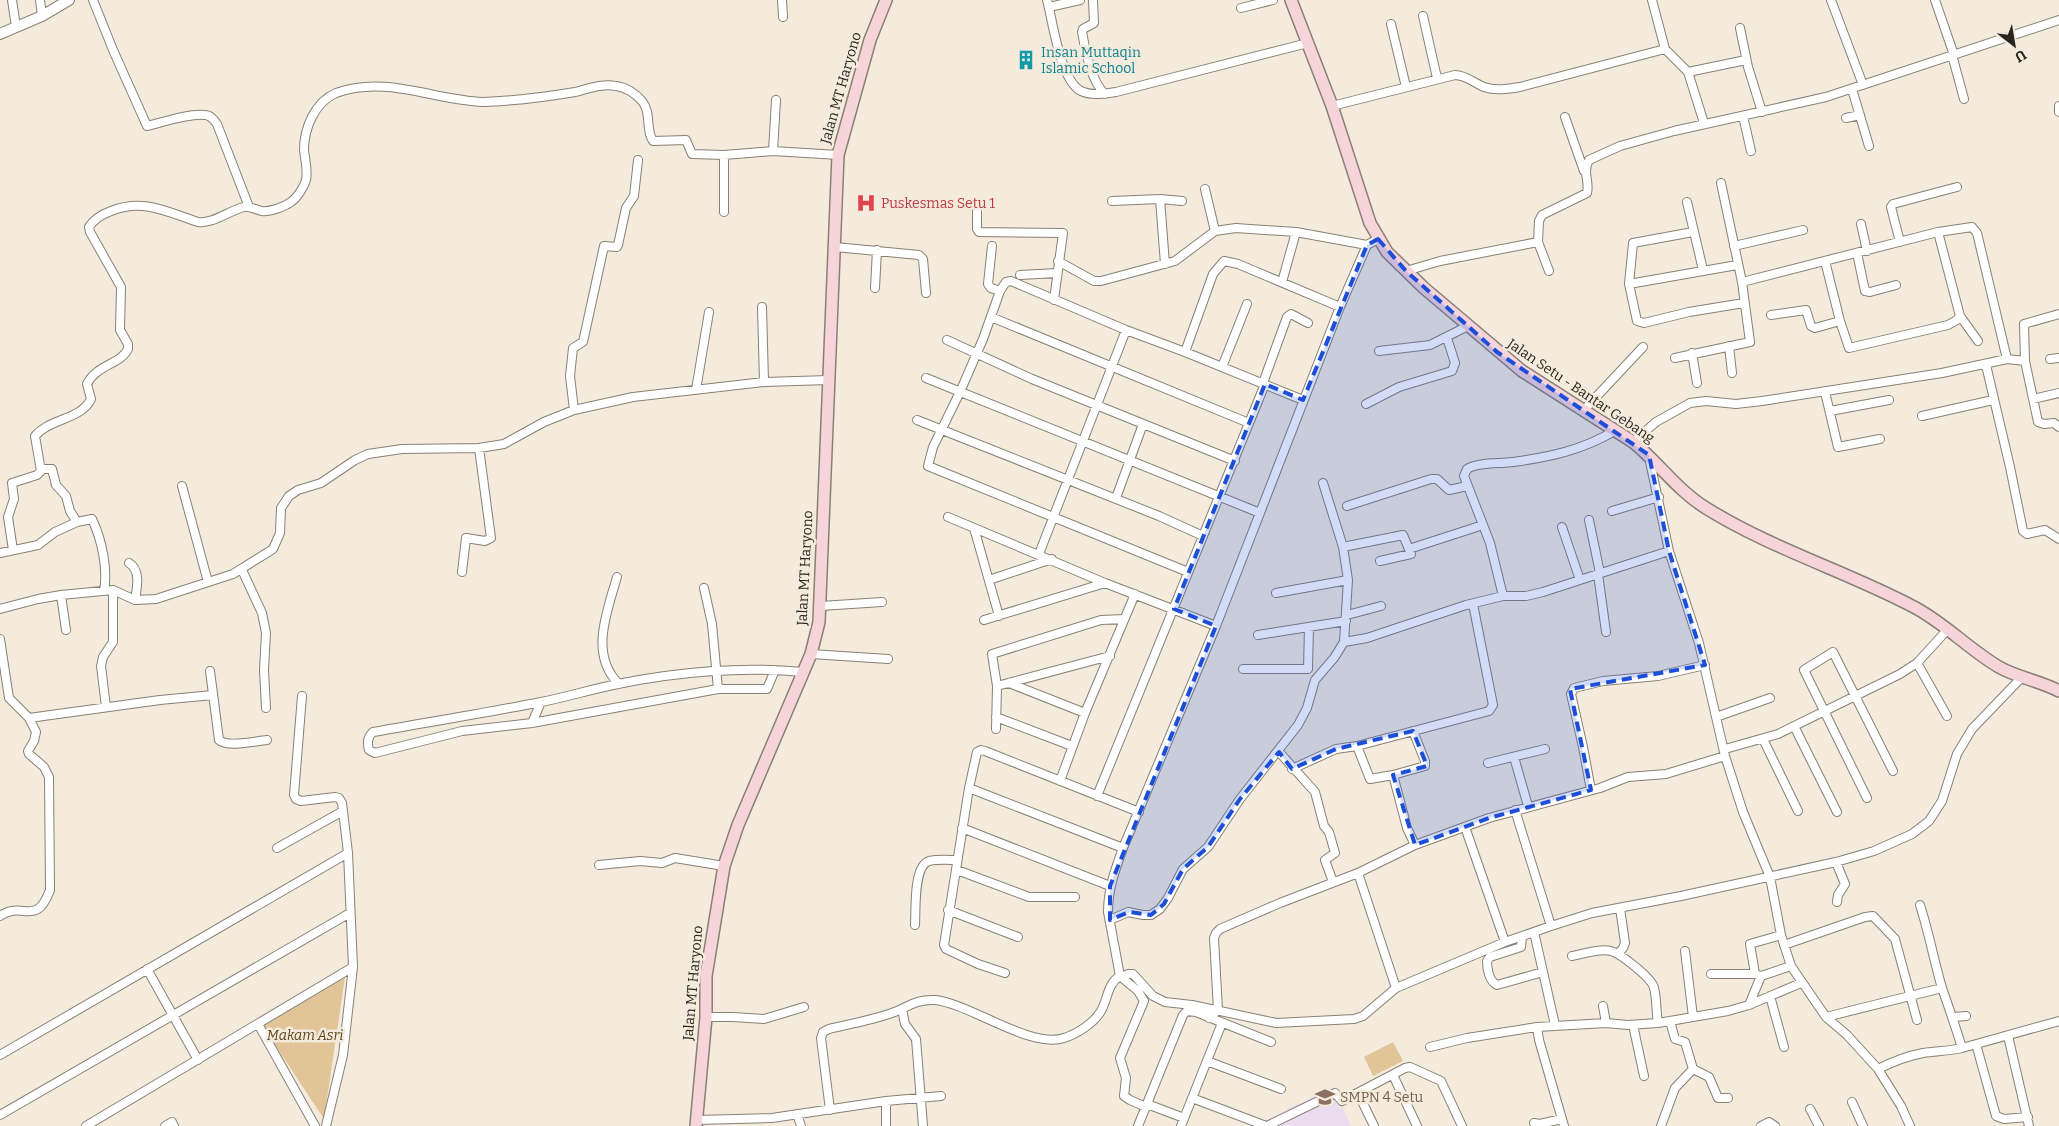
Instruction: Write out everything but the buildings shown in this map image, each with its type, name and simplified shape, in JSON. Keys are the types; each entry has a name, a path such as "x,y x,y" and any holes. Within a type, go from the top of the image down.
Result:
{"main road":[{"name":"Jalan MT Haryono","path":"696,1123 706,1017 706,976 724,866 738,825 811,654 819,622 838,155 870,40 886,0"},
{"name":"Jalan Setu - Bantar Gebang","path":"1291,0 1332,106 1370,223 1378,239 1406,271 1522,371 1633,442 1649,455 1690,496 1705,507 1787,549 1914,606 2001,668 2059,690"}],"street":[{"path":"12,0 16,27"},
{"path":"40,0 42,16"},
{"path":"0,34 42,16 69,0"},
{"path":"93,0 112,50 147,126 206,114 211,117 217,124 249,207"},
{"path":"782,0 783,17"},
{"path":"1080,0 1048,4 1057,44 1068,75 1074,86 1090,93 1105,94 1308,43"},
{"path":"1093,0 1094,24 1083,29 1082,34 1097,84 1105,94"},
{"path":"1241,8 1273,0"},
{"path":"1652,0 1665,49 1688,72 1704,123"},
{"path":"1831,0 1862,85"},
{"path":"1935,0 1953,55 1964,99"},
{"path":"1423,16 1437,78"},
{"path":"1585,174 1589,160 1620,146 1704,123 1826,97 2059,20"},
{"path":"1391,24 1406,87"},
{"path":"1740,28 1746,60 1762,112"},
{"path":"1332,106 1437,78 1461,75 1484,87 1509,89 1665,49"},
{"path":"1688,72 1746,60"},
{"path":"13,550 8,517 14,499 12,483 40,474 36,435 55,421 70,417 83,409 91,399 87,384 91,375 123,356 128,349 128,344 120,330 121,286 90,232 89,227 108,212 136,204 150,206 206,223 213,218 244,207 264,211 273,210 291,202 298,195 306,179 305,135 318,107 331,96 365,88 394,86 469,102 502,102 609,85 617,86 634,94 643,102 647,111 650,138 653,141 684,139 688,142 692,154 724,155 773,151 838,155"},
{"path":"1852,89 1869,146"},
{"path":"773,151 776,100"},
{"path":"2059,106 2059,112"},
{"path":"1846,118 1860,114"},
{"path":"1743,116 1750,151"},
{"path":"1549,271 1538,242 1539,222 1542,215 1587,193 1588,188 1566,117"},
{"path":"724,155 724,212"},
{"path":"574,410 570,376 573,348 583,342 604,246 617,247 618,245 626,208 634,196 638,160"},
{"path":"1675,358 1750,342 1742,282 1721,183"},
{"path":"1900,242 1891,207 1893,204 1957,187"},
{"path":"1205,188 1215,231"},
{"path":"1160,199 1165,264"},
{"path":"1112,201 1182,200"},
{"path":"1687,202 1702,270"},
{"path":"976,211 977,229 979,232 1063,233 1054,300"},
{"path":"1861,224 1867,251"},
{"path":"1742,282 1938,232 1970,227 1976,231 2007,359"},
{"path":"1058,261 1094,281 1180,259 1215,231 1250,228 1296,232 1368,246"},
{"path":"1734,246 1803,230"},
{"path":"1282,282 1296,232"},
{"path":"1693,232 1633,242 1629,284 1637,321 1641,323 1744,303"},
{"path":"1938,232 1960,316 1978,342"},
{"path":"1184,1118 1130,1100 1124,1096 1126,1078 1120,1058 1144,1001 1138,991 1121,976 1108,902 1110,886 1123,848 1216,626 1340,307 1368,246 1378,239"},
{"path":"1406,271 1440,261 1538,242"},
{"path":"992,246 988,284 991,288 1000,291"},
{"path":"835,247 922,256 926,293"},
{"path":"876,250 876,288"},
{"path":"1857,253 1865,291 1870,292 1896,285"},
{"path":"1185,352 1213,274 1220,263 1227,260 1340,307"},
{"path":"1824,261 1849,348 1948,325 1960,316"},
{"path":"1629,284 1737,265"},
{"path":"1020,275 1057,273"},
{"path":"1188,572 928,466 932,447 942,430 977,354 1000,291 1008,281 1303,400"},
{"path":"1222,367 1248,304"},
{"path":"762,307 764,382"},
{"path":"1772,315 1806,310 1811,326 1815,328 1840,321"},
{"path":"696,390 709,312"},
{"path":"1097,796 1235,461 1287,317 1291,314 1308,322"},
{"path":"2059,314 2024,324 2025,361 2039,423 2054,423 2059,427"},
{"path":"991,318 1249,423"},
{"path":"1379,351 1430,345 1468,326"},
{"path":"1039,554 1126,330"},
{"path":"1366,404 1400,387 1452,371 1455,363 1447,338"},
{"path":"947,340 1096,406 1235,461"},
{"path":"1729,346 1732,373"},
{"path":"1583,411 1643,347"},
{"path":"1692,353 1697,384"},
{"path":"2050,359 2059,358"},
{"path":"1633,442 1656,422 1690,403 1706,401 1736,404 1825,392 1986,365 2007,359 2025,361"},
{"path":"1986,365 2023,531 2026,534 2045,530 2059,539"},
{"path":"926,378 1260,513"},
{"path":"0,609 61,595 113,590 135,600 156,599 225,578 242,570 273,549 280,533 282,508 289,496 298,490 321,483 355,460 368,454 402,449 479,448 504,444 544,422 574,410 633,397 764,382 829,380"},
{"path":"1825,392 1838,447 1880,439"},
{"path":"2034,399 2059,393"},
{"path":"1830,411 1889,400"},
{"path":"1922,416 1994,400"},
{"path":"917,420 1116,498 1203,536"},
{"path":"1116,498 1143,424"},
{"path":"1503,596 1490,544 1464,476 1467,469 1569,452 1599,440 1616,430"},
{"path":"462,572 466,538 490,540 479,448"},
{"path":"1649,455 1669,551 1705,665 1725,752 1743,812 1770,877 1781,935 1791,966 1826,1017 1848,1036 1878,1069 1901,1106 1910,1126"},
{"path":"41,470 52,469 57,487 66,496 70,511 77,522"},
{"path":"1347,506 1431,479 1437,479 1449,490 1467,486"},
{"path":"1111,919 1131,912 1151,915 1164,904 1183,869 1208,847 1240,799 1279,752 1298,725 1307,708 1315,680 1334,658 1344,642 1348,580 1343,547 1323,483"},
{"path":"182,486 208,582"},
{"path":"1612,511 1659,497"},
{"path":"948,517 1052,559 1105,583 1216,626"},
{"path":"0,553 38,545 55,532 77,522 93,520 104,558 106,578 104,591"},
{"path":"1589,520 1599,574 1606,632"},
{"path":"1408,549 1483,525"},
{"path":"1562,527 1580,580"},
{"path":"974,528 999,616"},
{"path":"1343,547 1402,534 1411,554 1380,560"},
{"path":"1344,642 1367,638 1503,596 1526,596 1669,551"},
{"path":"989,580 1052,559"},
{"path":"129,563 136,569 137,575 135,600"},
{"path":"242,570 262,613 266,633 264,670 266,708"},
{"path":"617,577 602,640 607,669 620,684"},
{"path":"1276,593 1348,580"},
{"path":"984,620 1105,583"},
{"path":"704,588 712,624 718,689"},
{"path":"106,708 101,666 103,657 112,642 113,590"},
{"path":"1060,782 1072,746 1134,594"},
{"path":"61,595 66,630"},
{"path":"820,606 882,602"},
{"path":"1292,769 1336,749 1357,746 1489,711 1492,708 1473,604"},
{"path":"1258,635 1309,627 1347,618 1381,606"},
{"path":"996,729 997,686 992,654 996,651 1101,620 1124,619"},
{"path":"1243,669 1308,669 1309,627"},
{"path":"1218,1010 1214,938 1216,933 1242,918 1358,872 1415,845 1465,827 1528,806 1591,790 1628,777 1666,774 1794,726 1905,671 1917,662 1948,629"},
{"path":"0,639 9,698 29,718 36,732 36,737 28,751 29,754 44,766 49,777 50,890 45,904 36,911 6,912 0,916"},
{"path":"1867,798 1825,711 1804,674 1804,670 1832,652 1856,695 1893,772"},
{"path":"811,654 888,659"},
{"path":"997,686 1051,670 1110,656"},
{"path":"1917,662 1947,716"},
{"path":"1591,790 1571,694 1574,688 1602,681 1658,676 1705,665"},
{"path":"775,670 768,689 718,689 532,723 462,731 375,753 369,750 367,744 368,737 373,732 541,702 620,684 717,672 775,670 803,672"},
{"path":"210,671 219,740 223,743 268,740"},
{"path":"830,1110 821,1035 829,1029 884,1015 902,1009 916,1001 943,1002 955,1005 1018,1031 1056,1040 1069,1036 1096,1018 1112,983 1121,976 1132,974 1159,1000 1218,1010 1276,1023 1346,1021 1364,1016 1396,988 1505,942 1551,926 1592,913 1836,862 1896,842 1921,829 1942,801 1957,754 1972,729 2022,676"},
{"path":"1009,683 1085,713"},
{"path":"29,718 160,700 213,695"},
{"path":"302,696 294,795 296,799 302,801 339,798 342,803 348,854 353,967 343,1055 326,1126"},
{"path":"1716,717 1770,698"},
{"path":"532,723 541,702"},
{"path":"996,717 1072,746"},
{"path":"1794,726 1837,812"},
{"path":"1357,746 1370,779 1425,766 1425,761 1413,731"},
{"path":"1762,739 1798,811"},
{"path":"1488,763 1545,749"},
{"path":"1005,973 978,964 945,948 944,945 948,910 957,870 968,788 976,753 981,750 1138,812"},
{"path":"1279,752 1317,797 1324,826 1329,832 1335,853 1325,860 1333,882"},
{"path":"1514,757 1528,806"},
{"path":"1393,774 1408,828 1415,845"},
{"path":"968,788 1123,848"},
{"path":"1515,810 1551,926"},
{"path":"277,848 343,811"},
{"path":"1465,827 1505,942"},
{"path":"962,828 1110,886"},
{"path":"0,1055 348,854"},
{"path":"599,864 640,861 662,863 675,858 724,866"},
{"path":"915,925 917,881 922,867 930,861 958,860"},
{"path":"1836,862 1845,884 1839,893 1837,902"},
{"path":"957,870 1029,897 1075,897"},
{"path":"1358,872 1396,988"},
{"path":"1920,905 1929,932 1942,988 1954,1017 1962,1048"},
{"path":"1618,954 1625,943 1620,908"},
{"path":"948,910 1018,937"},
{"path":"0,1115 350,913"},
{"path":"1784,945 1865,917 1873,916 1895,939 1916,1020"},
{"path":"1534,932 1555,1025"},
{"path":"1749,1005 1758,975 1750,943 1781,935"},
{"path":"1522,937 1521,947 1490,958 1487,961 1487,968 1492,983 1497,985 1543,972"},
{"path":"1572,956 1605,951 1618,954 1650,980 1654,987 1658,1023"},
{"path":"1685,951 1693,1017"},
{"path":"1711,974 1758,975 1791,966"},
{"path":"86,1126 353,967"},
{"path":"147,969 198,1060"},
{"path":"1430,1047 1466,1038 1555,1025 1606,1023 1633,1025 1670,1021 1749,1005 1801,983"},
{"path":"1826,1017 1942,988"},
{"path":"1770,996 1784,1047"},
{"path":"1603,1006 1606,1023"},
{"path":"706,1017 733,1016 764,1019 804,1007"},
{"path":"902,1009 904,1023 916,1039 923,1126"},
{"path":"1138,1126 1185,1012 1192,1010 1271,1042"},
{"path":"1209,1018 1218,1010"},
{"path":"1954,1017 1966,1016"},
{"path":"1670,1021 1675,1039 1684,1041 1686,1044 1692,1069"},
{"path":"1878,1069 1901,1059 1923,1053 1946,1052 2059,1021"},
{"path":"1181,1126 1222,1023"},
{"path":"258,1024 315,1126"},
{"path":"1633,1025 1644,1076"},
{"path":"1534,1123 1563,1123 1538,1040 1537,1027"},
{"path":"2008,1036 2029,1126"},
{"path":"1976,1044 1996,1116 2004,1119 2028,1117"},
{"path":"1207,1061 1281,1089"},
{"path":"1192,1098 1266,1126 1335,1093 1341,1101 1410,1067 1441,1081 1462,1126"},
{"path":"1692,1069 1709,1077 1718,1098 1728,1098"},
{"path":"1661,1126 1675,1088 1692,1069"},
{"path":"1393,1075 1417,1126"},
{"path":"1358,1094 1374,1126"},
{"path":"696,1123 749,1120 886,1101 941,1096"},
{"path":"886,1101 886,1126"},
{"path":"1852,1102 1864,1126"},
{"path":"1810,1108 1819,1126"},
{"path":"797,1114 801,1126"},
{"path":"165,1126 172,1122 174,1126"},
{"path":"1761,1126 1770,1122 1775,1126"}],"highlighted area":[{"path":"1378,239 1406,271 1497,352 1649,455 1669,551 1705,665 1570,689 1591,790 1489,818 1415,845 1393,775 1427,766 1413,731 1336,749 1292,769 1279,752 1240,799 1208,847 1183,869 1164,904 1151,915 1129,912 1110,920 1110,886 1216,626 1174,609 1265,384 1303,400 1367,245"}],"shaded area":[{"name":"SMPN 4 Setu","path":"1333,1087 1351,1126 1254,1126 1292,1107"}],"green space":[{"name":"Makam Asri","path":"345,977 324,1119 262,1025"},
{"path":"1393,1042 1403,1061 1373,1076 1364,1057"}],"place":[{"name":"Insan Muttaqin Islamic School","path":"1026,60"},
{"name":"Puskesmas Setu 1","path":"866,203"},
{"name":"SMPN 4 Setu","path":"1325,1097"}]}
